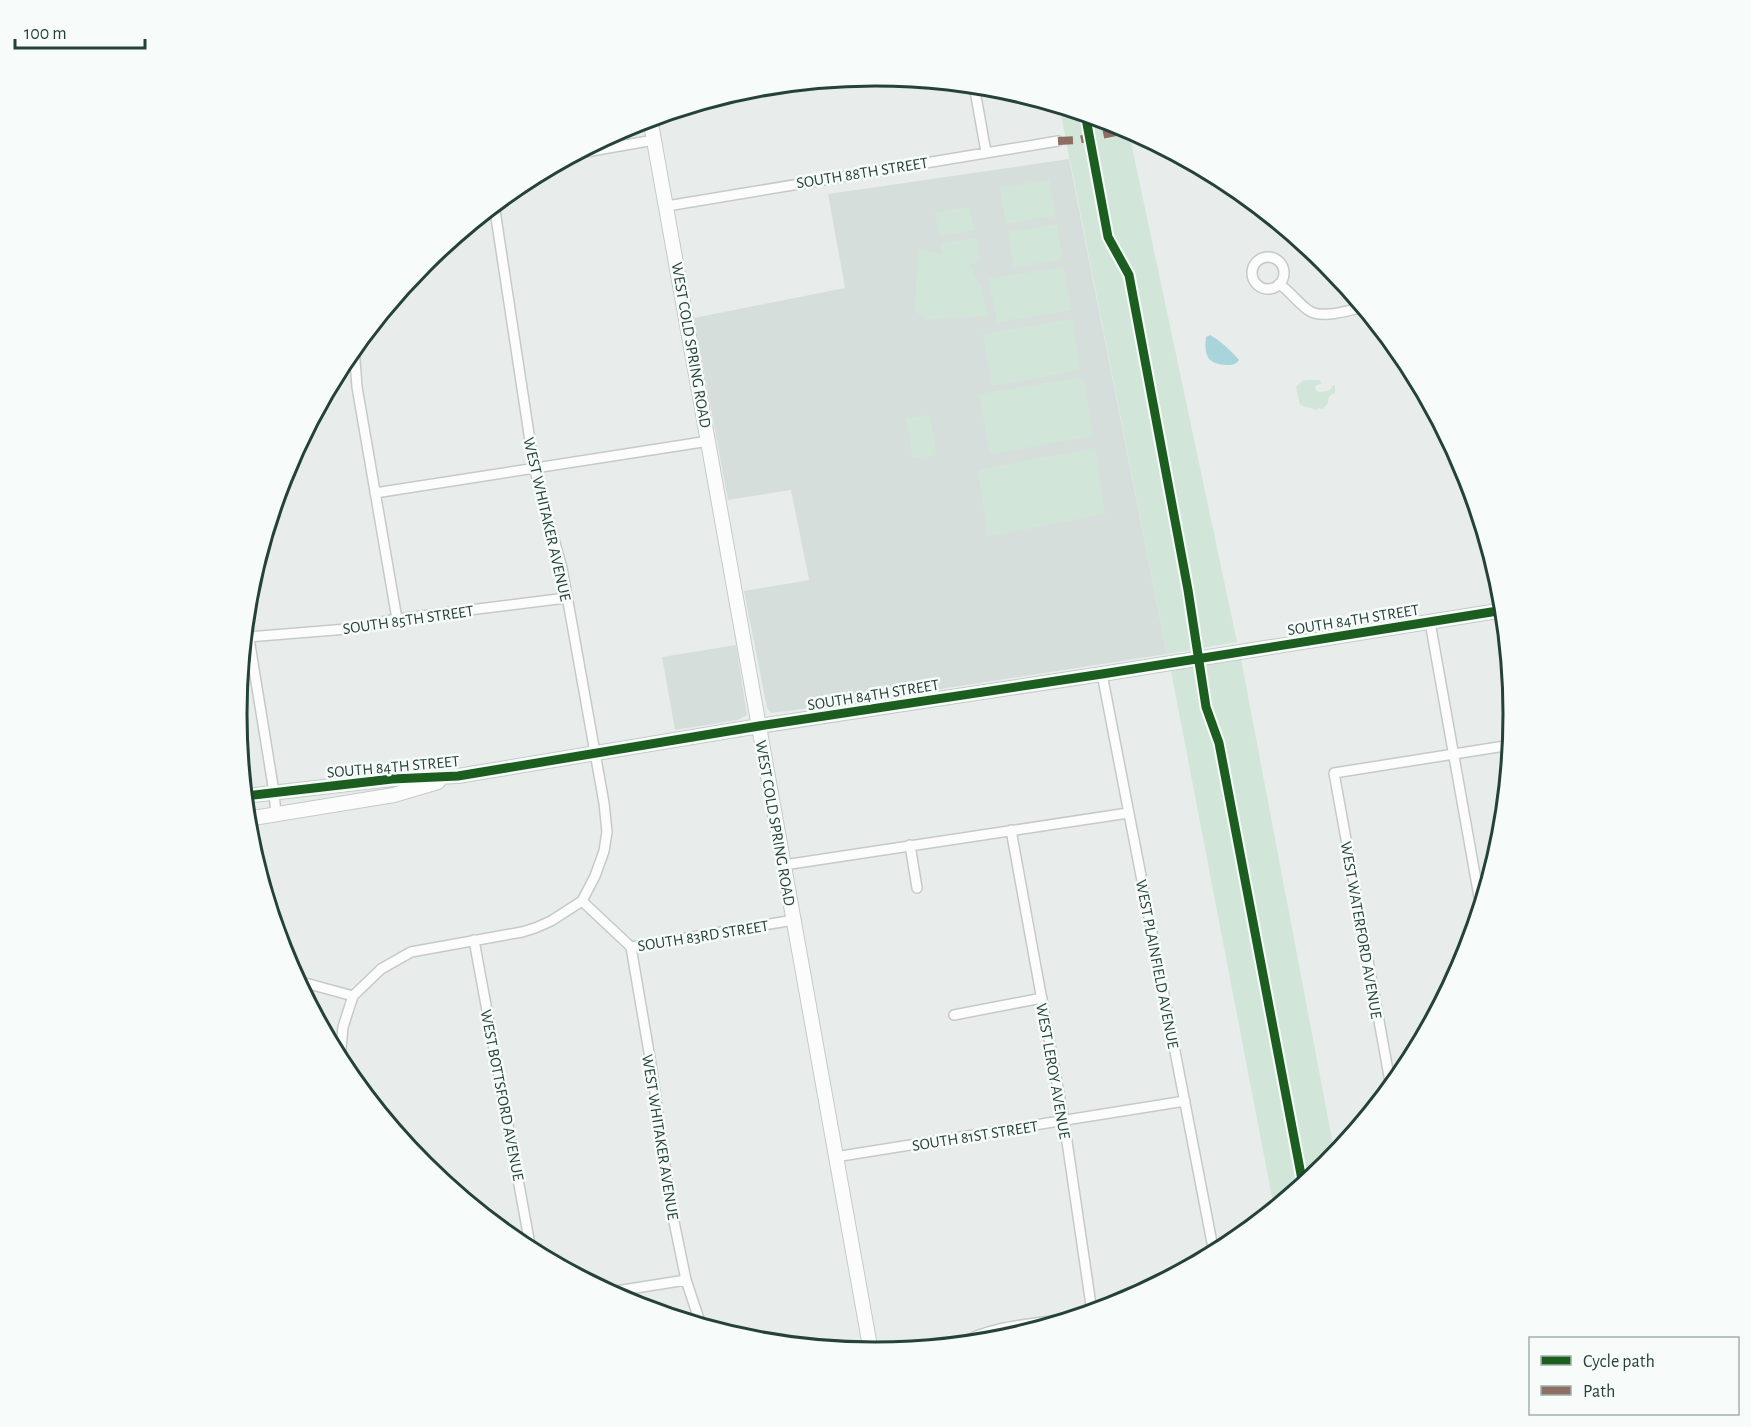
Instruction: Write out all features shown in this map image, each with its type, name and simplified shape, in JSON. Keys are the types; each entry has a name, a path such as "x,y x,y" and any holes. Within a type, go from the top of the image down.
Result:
{"street":[{"path":"976,94 986,152"},
{"name":"WEST COLD SPRING ROAD","path":"652,127 868,1342"},
{"path":"599,150 654,140"},
{"name":"SOUTH 88TH STREET","path":"667,206 1058,141"},
{"name":"WEST WHITAKER AVENUE","path":"496,213 534,467 562,568 604,803 607,832 604,851 595,876 582,901"},
{"path":"1279,284 1309,311 1317,314 1356,308"},
{"path":"355,362 357,387 397,619"},
{"path":"375,493 709,441"},
{"name":"SOUTH 85TH STREET","path":"253,637 347,629 397,619 566,598"},
{"name":"SOUTH 84TH STREET","path":"257,818 394,795 458,776 596,753 1495,612"},
{"path":"1430,622 1478,890"},
{"path":"251,650 276,815"},
{"name":"WEST PLAINFIELD AVENUE","path":"1102,674 1212,1243"},
{"path":"1453,754 1502,746"},
{"name":"WEST WATERFORD AVENUE","path":"1389,1075 1334,773 1453,754"},
{"name":"SOUTH 84TH STREET","path":"253,795 392,778 458,776"},
{"path":"784,865 1128,813"},
{"name":"WEST LEROY AVENUE","path":"1011,830 1064,1121 1091,1303"},
{"path":"910,845 917,888"},
{"path":"341,1043 343,1027 353,996 381,969 411,952 535,928 551,921 582,901"},
{"name":"SOUTH 83RD STREET","path":"582,901 631,947 794,920"},
{"name":"WEST BOTTSFORD AVENUE","path":"474,940 529,1237"},
{"name":"WEST WHITAKER AVENUE","path":"631,947 651,1064 671,1208 686,1280 698,1315"},
{"path":"309,984 353,996"},
{"path":"954,1015 1042,998"},
{"name":"SOUTH 81ST STREET","path":"835,1157 1185,1101"},
{"path":"625,1290 686,1280"}],"shaded area":[{"path":"1069,159 1167,654 851,703 771,713 767,708 744,591 809,580 791,490 728,500 694,318 845,288 828,194"},
{"path":"736,645 747,715 738,720 675,730 662,657"}],"green space":[{"path":"1061,114 1130,140 1237,642 1167,654"},
{"path":"1049,180 1055,216 1006,224 1000,188"},
{"path":"970,207 974,230 940,236 935,213"},
{"path":"1057,224 1062,259 1014,267 1008,232"},
{"path":"976,238 980,262 970,264 980,285 988,316 925,319 915,310 918,249 942,254 941,243"},
{"path":"1063,267 1071,310 997,322 989,279"},
{"path":"1072,319 1080,370 992,386 983,334"},
{"path":"1083,377 1093,436 990,454 979,394"},
{"path":"1319,380 1322,383 1315,386 1316,391 1320,392 1330,390 1335,385 1335,393 1329,396 1328,403 1323,409 1317,410 1300,405 1296,387 1302,381"},
{"path":"930,415 936,455 913,458 906,418"},
{"path":"1095,448 1105,514 988,536 978,470"},
{"path":"1241,659 1333,1144 1273,1200 1171,671"}],"water":[{"path":"1210,335 1229,349 1239,360 1238,362 1226,365 1211,360 1206,354 1206,337"}],"marked path":[{"path":"1058,141 1078,140 1114,132"}],"cycle path":[{"path":"1087,123 1108,237 1129,275 1188,590 1206,707 1219,743 1301,1176"},
{"path":"253,795 392,779 458,776 759,726 1495,612"}]}
